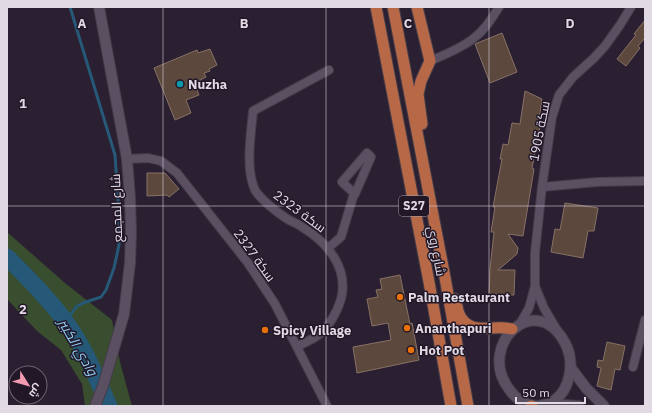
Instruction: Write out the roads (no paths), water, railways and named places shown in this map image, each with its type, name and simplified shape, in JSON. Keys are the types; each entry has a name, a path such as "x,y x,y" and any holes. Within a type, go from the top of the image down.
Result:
{"main road":[{"name":"شارع روي","path":"375,7 429,282 451,406"},
{"name":"شارع روي","path":"393,7 468,406"},
{"path":"417,7 430,61 421,81 418,94 424,140 424,170"},
{"path":"444,272 453,289 459,314 465,323 474,328 482,329 516,327"}],"street":[{"name":"شارع المجمع","path":"95,406 124,314 130,263 131,232 127,159 99,7"},
{"path":"430,61 445,55 473,39 483,30 499,7"},
{"name":"سكة 1905","path":"516,327 529,308 535,286 535,253 542,187 552,117 558,95 573,77 605,46 631,7"},
{"name":"سكة 2323","path":"298,346 317,336 330,322 338,310 342,296 343,282 341,272 328,248 302,226 288,219 262,198 255,190 251,177 250,160 254,112 329,70"},
{"path":"328,248 341,237 355,194 371,157 367,153 342,182 355,194"},
{"name":"سكة 2327","path":"127,159 148,158 161,161 177,173 248,263 275,304 328,406"},
{"path":"542,187 597,182 645,181"},
{"name":"سكة 1905","path":"535,286 544,308 557,330"},
{"path":"633,367 645,320"},
{"path":"541,405 555,400 562,394 571,368 568,349 557,330 550,324 538,321 516,327 507,335 500,353 502,376 512,395 531,406 579,406"},
{"path":"571,368 586,388 604,406"}],"waterway":[{"path":"66,321 76,307 101,297 106,290 114,268 119,245 119,213 115,155 70,7"},
{"name":"وادي الكبير","path":"7,257 30,280 58,312 72,331 89,362 109,406"}],"place":[{"name":"Nuzha","path":"180,84"},
{"name":"Palm Restaurant","path":"400,297"},
{"name":"Ananthapuri","path":"407,328"},
{"name":"Spicy Village","path":"265,330"},
{"name":"Hot Pot","path":"411,350"}]}
